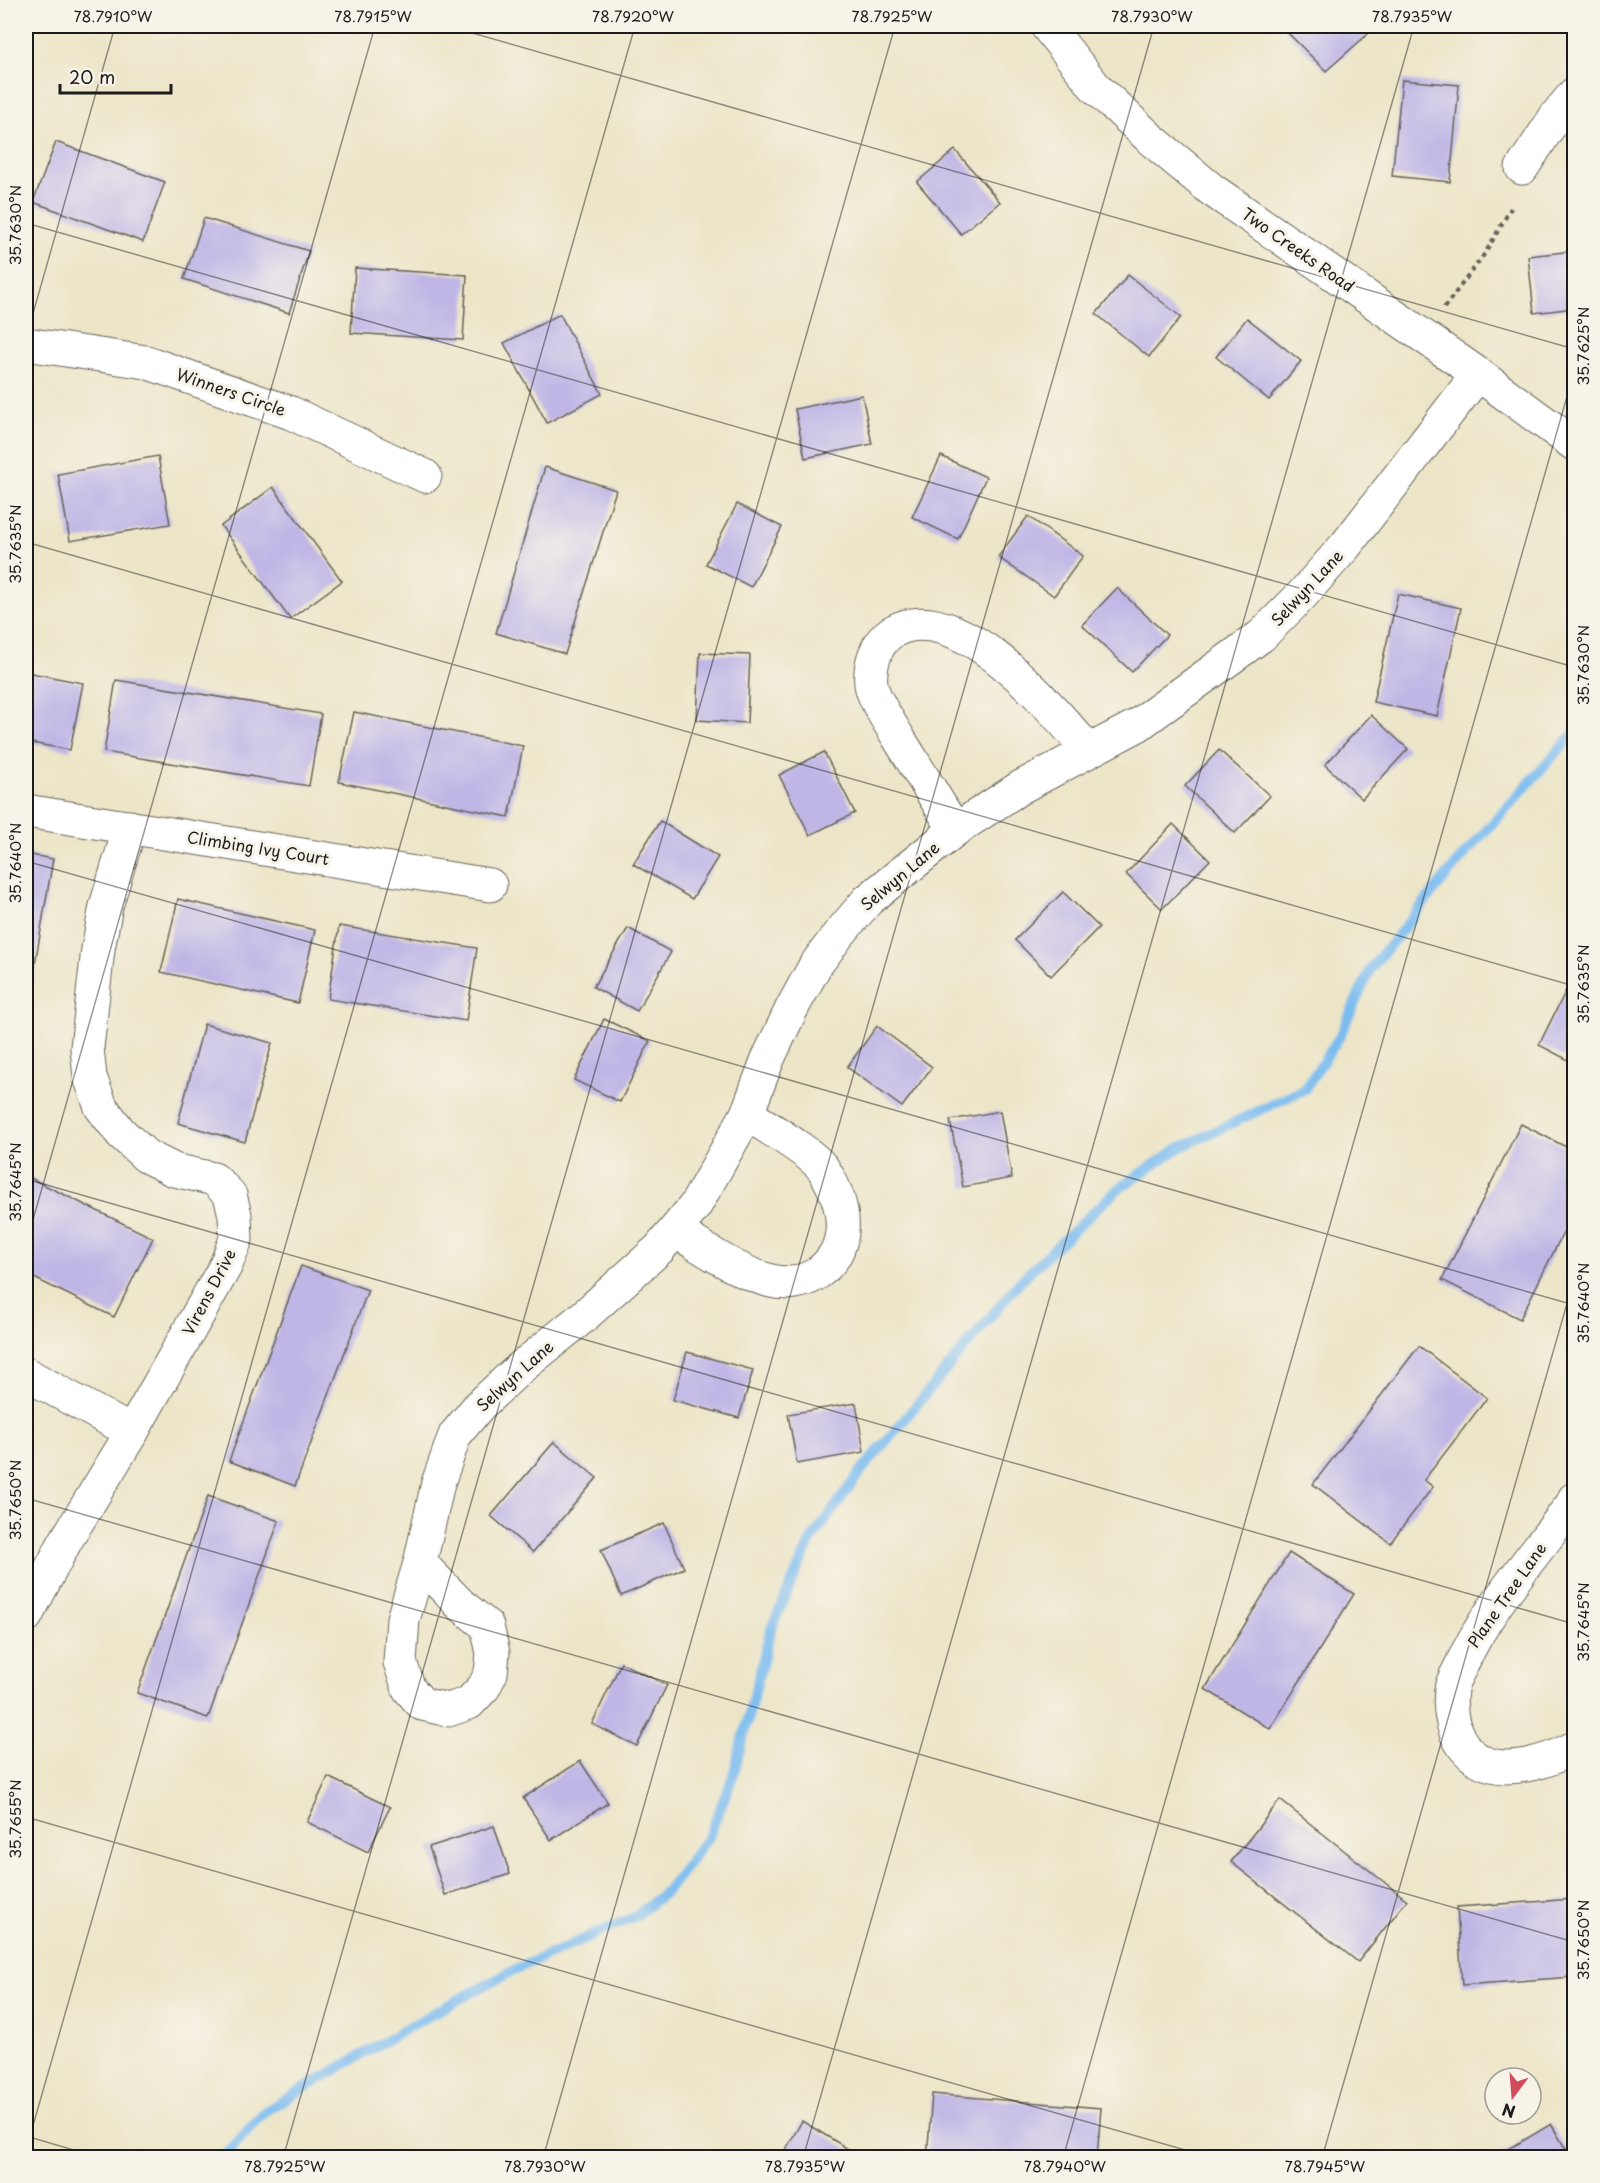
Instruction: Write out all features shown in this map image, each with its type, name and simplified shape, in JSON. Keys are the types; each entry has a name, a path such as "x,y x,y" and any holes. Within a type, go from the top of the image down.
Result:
{"street":[{"name":"Two Creeks Road","path":"1047,26 1096,88 1153,141 1212,190 1575,444"},
{"path":"1522,168 1556,116 1575,94"},
{"name":"Winners Circle","path":"26,344 146,362 291,413 425,476"},
{"name":"Selwyn Lane","path":"420,1563 438,1483 455,1435 479,1406 659,1249 695,1206 747,1114 767,1061 787,1018 821,958 868,900 956,830 1021,787 1138,725 1261,636 1301,597 1346,544 1478,375"},
{"name":"Selwyn Lane","path":"956,830 885,716 871,686 873,660 885,637 902,627 919,624 944,629 968,639 988,651 1019,676 1048,704 1089,751"},
{"name":"Climbing Ivy Court","path":"26,811 490,885"},
{"name":"Virens Drive","path":"26,1616 65,1542 132,1432 226,1264 236,1239 235,1215 230,1195 214,1179 174,1170 147,1156 121,1133 101,1107 90,1077 87,1048 98,949 106,906 130,827"},
{"path":"675,1230 745,1272 774,1282 804,1282 823,1270 836,1255 843,1236 843,1219 835,1192 823,1168 747,1114"},
{"path":"26,1374 132,1432"},
{"name":"Plane Tree Lane","path":"1574,1502 1469,1645 1451,1687 1451,1712 1455,1734 1469,1754 1487,1765 1518,1768 1575,1748"}],"path":[{"path":"1444,308 1486,252 1512,208"}],"building":[{"path":"1281,26 1377,26 1326,71"},
{"path":"1402,80 1459,85 1450,182 1392,176"},
{"path":"56,142 165,182 143,242 33,202"},
{"path":"955,150 1000,202 961,234 917,182"},
{"path":"204,218 309,251 289,313 184,279"},
{"path":"1574,251 1574,308 1534,313 1528,256"},
{"path":"355,268 467,275 463,340 351,333"},
{"path":"1128,275 1181,317 1149,357 1096,314"},
{"path":"560,314 602,394 547,423 504,343"},
{"path":"1247,318 1301,361 1269,400 1216,357"},
{"path":"862,395 872,444 805,458 795,409"},
{"path":"158,456 170,524 70,541 58,474"},
{"path":"941,456 986,477 958,539 912,517"},
{"path":"545,467 616,490 565,654 496,633"},
{"path":"273,487 342,581 290,619 221,526"},
{"path":"737,504 782,527 751,587 706,564"},
{"path":"1028,516 1083,556 1054,596 998,557"},
{"path":"1117,588 1167,635 1132,672 1082,625"},
{"path":"1398,594 1461,608 1437,716 1373,702"},
{"path":"700,653 750,655 747,723 697,720"},
{"path":"26,672 83,683 70,750 26,742"},
{"path":"116,680 321,714 309,786 104,752"},
{"path":"354,712 523,746 509,817 339,782"},
{"path":"1371,715 1408,749 1362,799 1325,765"},
{"path":"1219,750 1270,796 1235,833 1185,786"},
{"path":"824,752 855,813 810,835 779,775"},
{"path":"660,821 718,857 692,899 633,864"},
{"path":"1173,824 1210,860 1162,909 1126,874"},
{"path":"26,854 53,859 27,1011 26,1011"},
{"path":"1063,892 1099,927 1051,976 1015,940"},
{"path":"178,899 315,930 298,1003 161,972"},
{"path":"339,926 477,948 466,1021 328,999"},
{"path":"628,928 671,952 637,1011 593,987"},
{"path":"1574,974 1574,1063 1539,1045"},
{"path":"604,1019 650,1041 620,1102 574,1080"},
{"path":"204,1024 272,1043 245,1142 178,1123"},
{"path":"877,1026 932,1067 902,1107 847,1067"},
{"path":"1000,1111 1012,1178 963,1187 950,1120"},
{"path":"1521,1124 1574,1151 1574,1211 1520,1319 1442,1280"},
{"path":"26,1176 153,1238 114,1317 26,1274"},
{"path":"301,1266 368,1290 295,1486 229,1461"},
{"path":"1419,1346 1487,1398 1424,1480 1433,1487 1390,1543 1313,1484"},
{"path":"687,1352 753,1370 739,1418 673,1400"},
{"path":"856,1403 864,1452 797,1464 788,1414"},
{"path":"554,1442 597,1478 533,1552 491,1516"},
{"path":"208,1496 279,1521 208,1718 137,1693"},
{"path":"664,1523 684,1568 621,1596 601,1550"},
{"path":"1289,1553 1354,1594 1270,1729 1205,1689"},
{"path":"621,1663 667,1685 637,1746 592,1724"},
{"path":"580,1761 608,1803 551,1840 523,1798"},
{"path":"328,1777 390,1807 368,1852 307,1822"},
{"path":"1280,1800 1407,1900 1358,1962 1231,1862"},
{"path":"494,1826 510,1874 445,1895 429,1847"},
{"path":"1574,1899 1574,1977 1462,1985 1457,1907"},
{"path":"932,2094 1101,2108 1097,2158 927,2158"},
{"path":"802,2121 863,2158 781,2158"},
{"path":"1551,2124 1571,2158 1494,2158"}],"waterway":[{"path":"223,2158 265,2111 430,2015 516,1969 636,1916 668,1890 709,1836 733,1776 771,1629 810,1542 858,1475 1023,1278 1118,1189 1179,1148 1305,1089 1340,1036 1371,968 1457,863 1574,733"}]}
